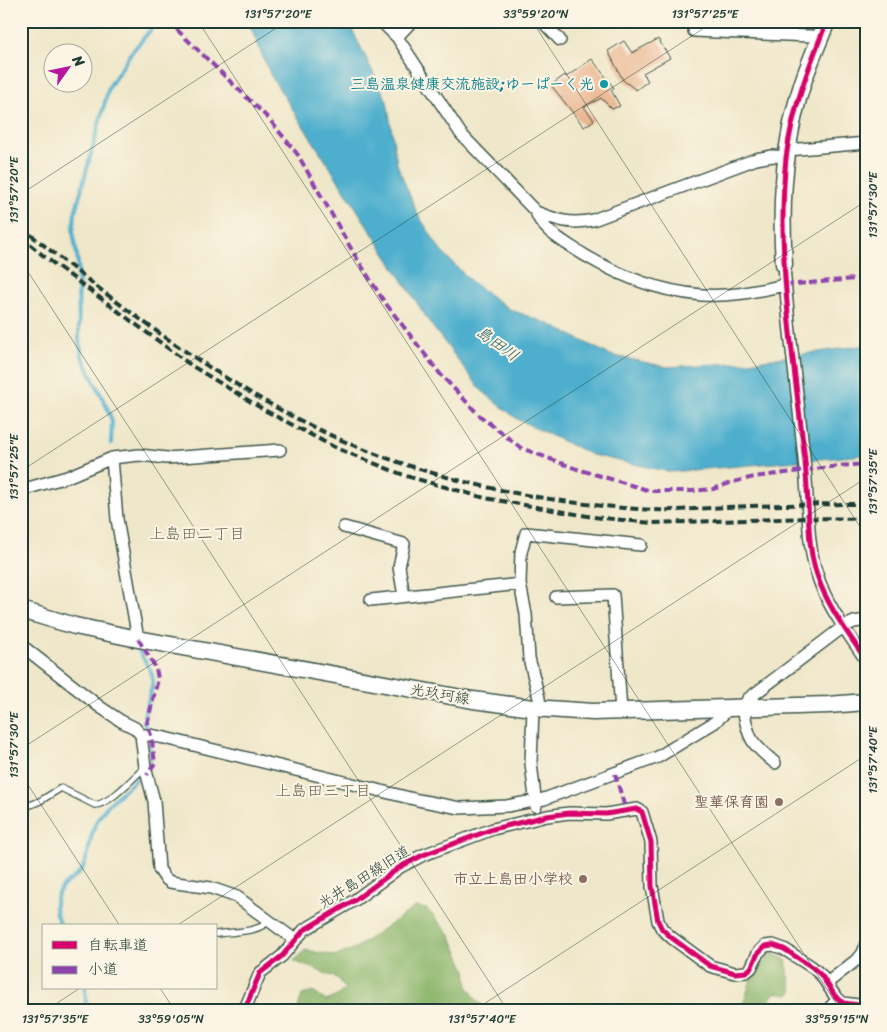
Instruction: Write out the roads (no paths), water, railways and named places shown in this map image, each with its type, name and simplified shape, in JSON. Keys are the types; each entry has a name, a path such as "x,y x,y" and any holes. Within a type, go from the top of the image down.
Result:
{"main road":[{"path":"784,264 782,239 787,154 803,82 827,21"},
{"name":"光玖珂線","path":"21,610 75,626 138,639 473,700 536,708 593,712 828,705 866,702"}],"street":[{"path":"380,21 397,37 461,134 536,212 539,221 556,237 586,257 609,269 644,283 701,295 738,295 785,285"},
{"path":"397,37 412,21"},
{"path":"545,22 560,40"},
{"path":"694,32 812,36 820,39"},
{"path":"536,212 559,220 577,223 592,220 756,159 866,143"},
{"path":"784,264 786,297 806,470 813,562 826,596 843,627 866,660"},
{"path":"21,490 67,477 112,458 139,455 167,458 280,450"},
{"path":"112,458 117,519 138,639"},
{"path":"344,527 404,544 400,567 404,596"},
{"path":"538,818 531,764 536,708 539,698 529,658 526,614 520,584 521,552 526,533 641,545"},
{"path":"371,600 520,584"},
{"path":"556,597 613,595 621,711"},
{"path":"21,645 100,707 145,735 408,798 460,808 507,806 535,801 615,774 658,757 736,708 843,627 854,622 866,620"},
{"path":"736,708 750,739 755,746 775,763"},
{"path":"145,735 145,768 154,802 159,869 165,878 170,882 223,891 237,897 295,940"},
{"name":"光井島田線旧道","path":"244,1011 260,973 282,956 295,940 311,926 355,900 400,867 423,855 494,829 538,818 568,813 606,814 637,809 642,812 651,842 652,886 658,921 662,929 710,966 735,973 746,972 752,968 758,953 765,946 773,945 784,949 812,967 827,983"},
{"path":"866,945 859,958 827,983 838,1000 843,1003 866,1006"},
{"path":"827,1011 838,1000"}],"lane":[{"path":"21,809 40,801 61,788 95,804 101,804 145,768"},
{"path":"218,934 254,929 270,920"}],"water":[{"name":"島田川","path":"248,21 348,21 387,101 397,164 417,213 441,251 473,283 509,309 549,324 610,355 667,367 749,362 866,345 866,455 670,472 592,455 517,419 481,390 432,326 271,76"}],"waterway":[{"path":"111,444 112,421 82,356 79,339 78,263 73,231 75,213 109,87 131,53 158,21"},
{"path":"139,651 150,669 153,680 144,718 151,756 148,768"},
{"path":"61,924 55,912 55,901 64,885 82,869 97,820 108,805 142,774"},
{"path":"84,1011 85,990"}],"railway":[{"path":"21,227 135,315 214,370 254,395 339,439 414,467 453,479 493,488 533,496 613,507 672,510 813,504 866,504"},
{"path":"21,237 45,257 192,366 266,411 336,448 406,476 485,498 593,517 652,523 809,518 866,519"}],"place":[{"name":"三島温泉健康交流施設;ゆーぱーく光","path":"604,84"},
{"name":"聖華保育園","path":"779,802"},
{"name":"市立上島田小学校","path":"583,879"}],"district":[{"name":"上島田二丁目","path":"197,533"},
{"name":"上島田三丁目","path":"323,790"}]}
